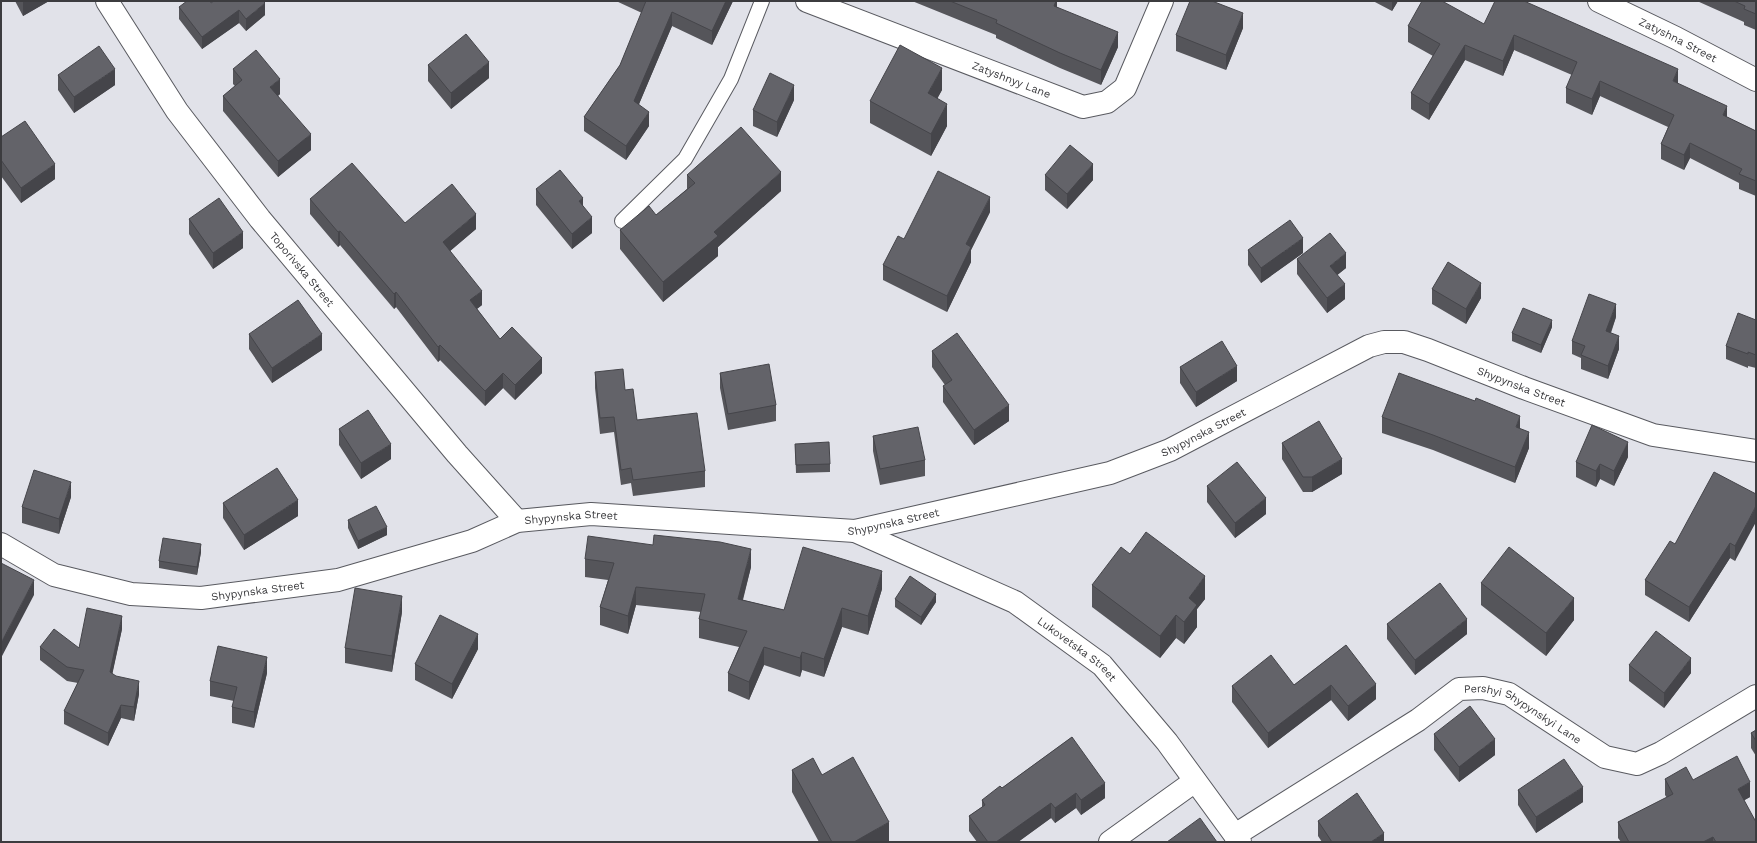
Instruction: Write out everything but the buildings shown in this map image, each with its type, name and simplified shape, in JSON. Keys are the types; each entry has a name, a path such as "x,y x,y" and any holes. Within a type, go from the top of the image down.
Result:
{"street":[{"name":"Toporivska Street","path":"107,1 177,111 260,219 457,454 517,521"},
{"name":"Zatyshnyy Lane","path":"807,1 1083,107 1107,102 1125,88 1162,1"},
{"name":"Zatyshna Street","path":"1599,1 1676,38 1756,80"},
{"name":"Shypynska Street","path":"1,544 54,575 131,594 201,598 338,580 472,541 517,521 591,514 855,531 1110,473 1170,450 1369,346 1384,342 1404,342 1428,350 1524,388 1653,435 1756,451"},
{"name":"Lukovetska Street","path":"855,531 1015,602 1102,665 1167,742 1237,838"},
{"name":"Pershyi Shypynskyi Lane","path":"1237,838 1418,720 1460,689 1483,688 1509,694 1605,756 1636,764 1661,754 1756,696"},
{"path":"1110,842 1195,781"}],"lane":[{"path":"622,221 685,159 731,79 762,1"}]}
